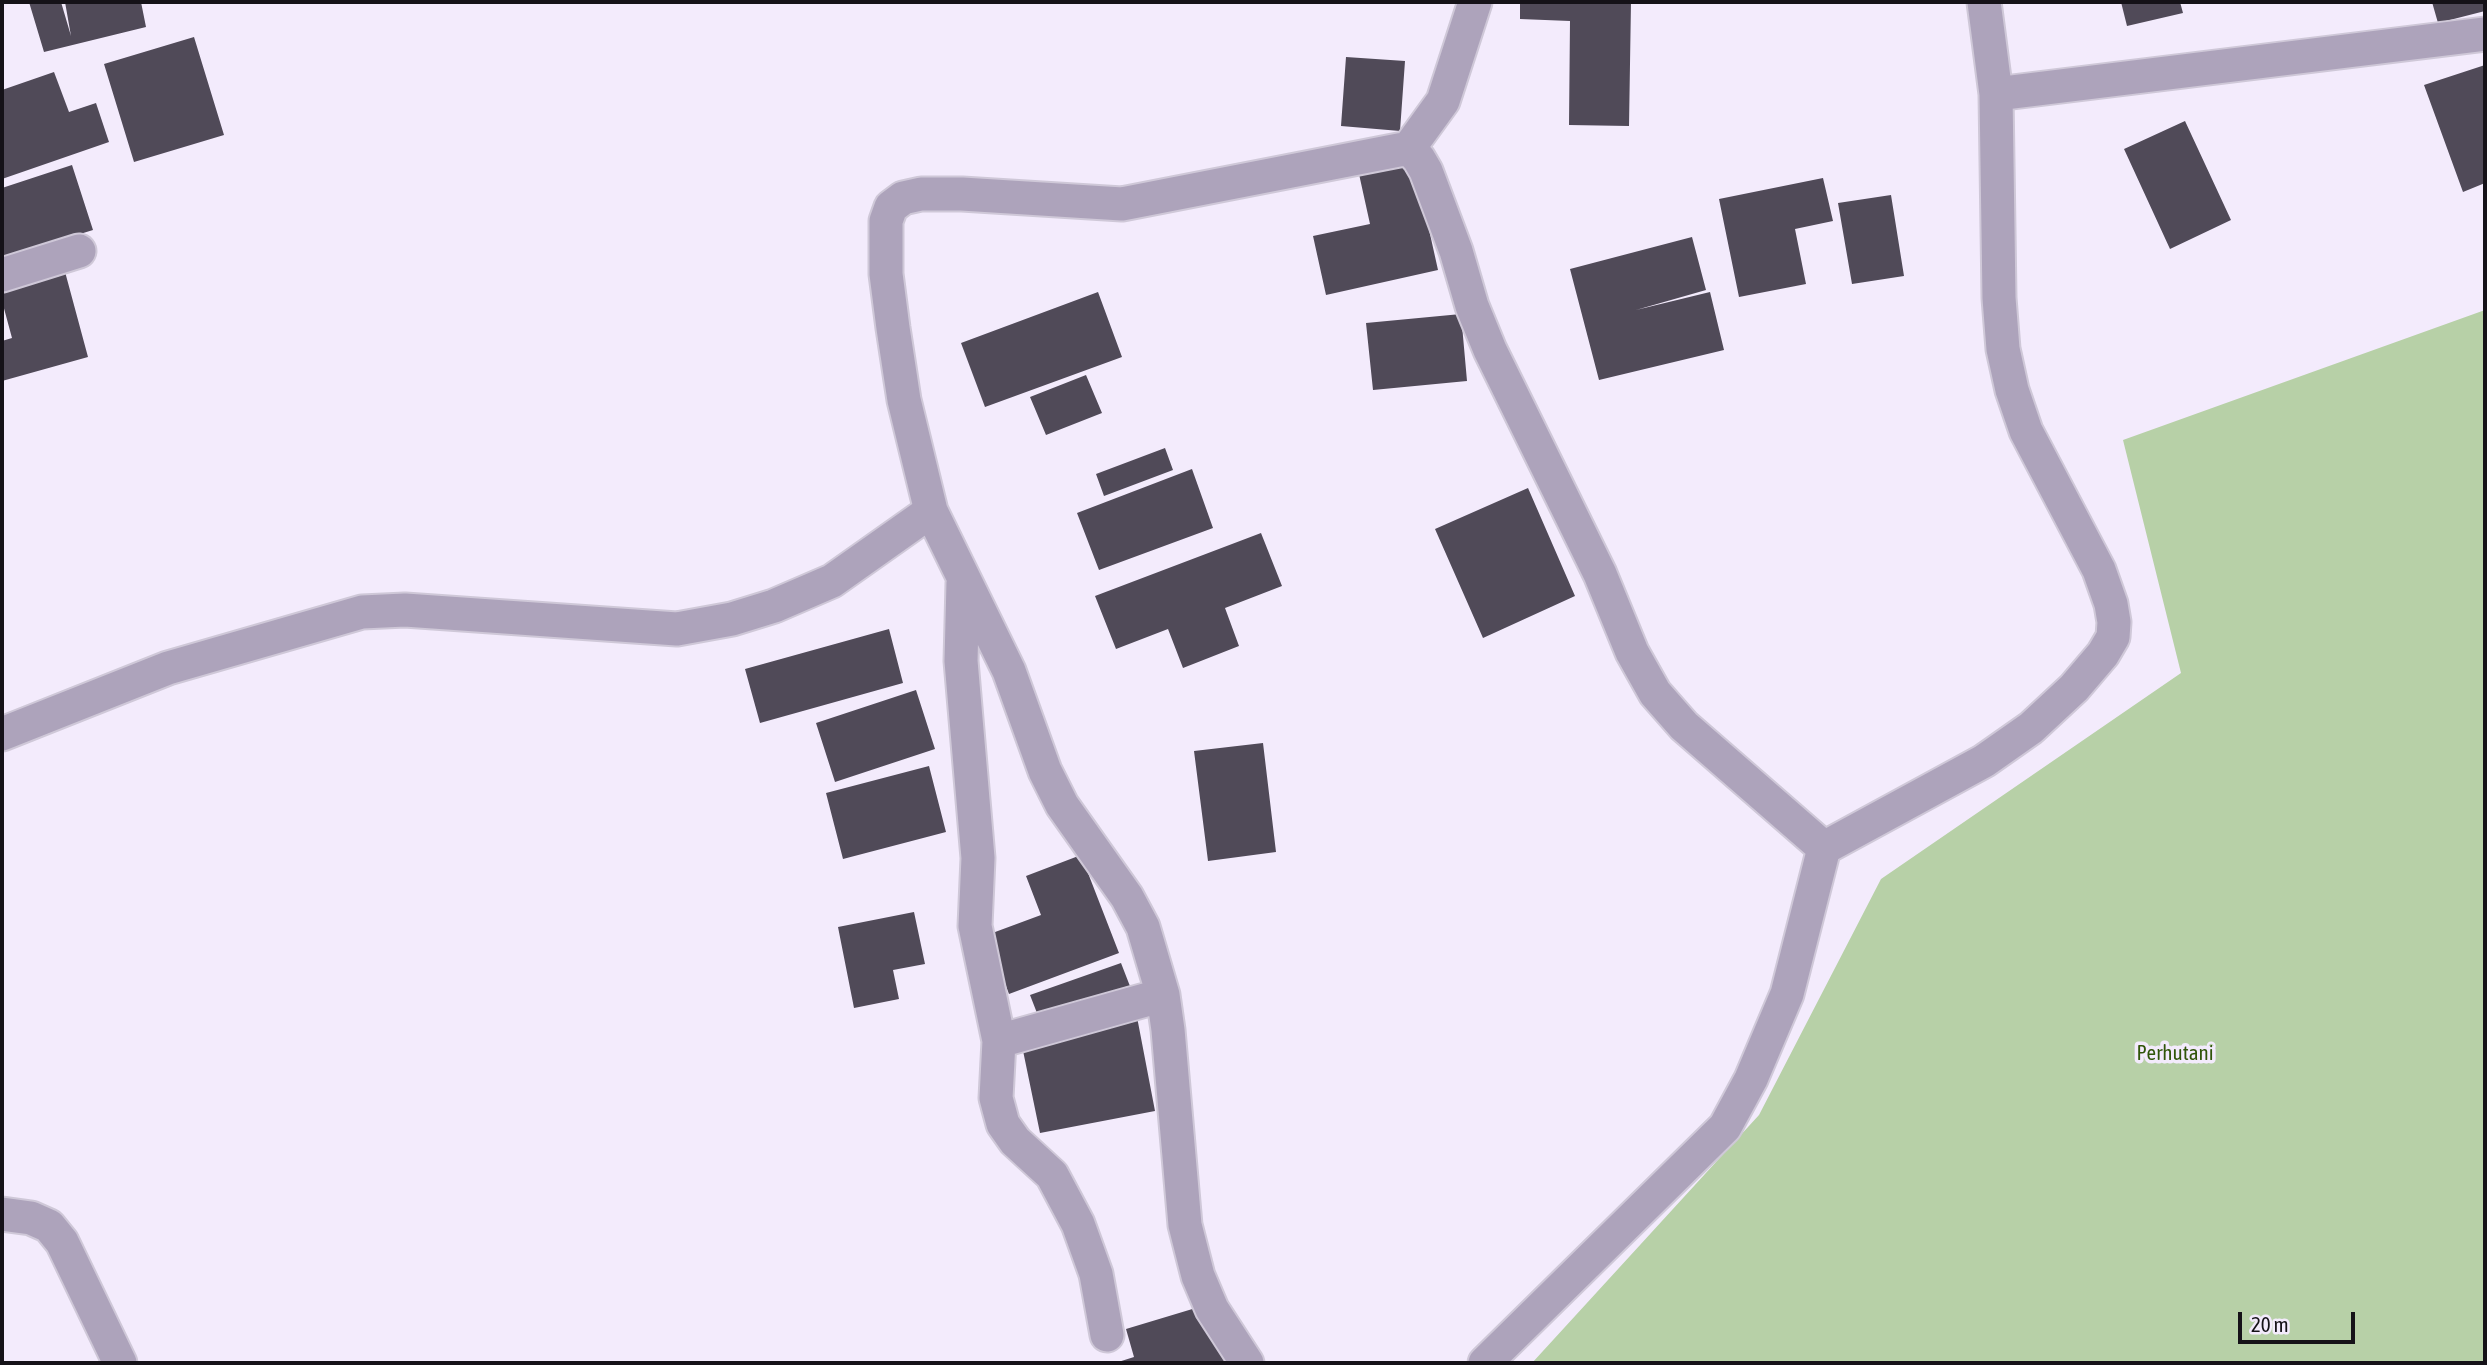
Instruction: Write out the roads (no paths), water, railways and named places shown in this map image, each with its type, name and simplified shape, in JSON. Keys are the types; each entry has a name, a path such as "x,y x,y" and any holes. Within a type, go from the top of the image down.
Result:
{"street":[{"path":"1247,1363 1212,1309 1198,1276 1185,1225 1163,995 1143,927 1127,897 1062,805 1045,771 1009,671 931,511 904,400 886,274 886,221 891,207 903,198 921,194 1122,204 1409,148 1443,101 1475,2"},
{"path":"1485,1363 1725,1126 1751,1079 1787,994 1824,848 1984,761 2032,728 2074,688 2104,654 2113,637 2111,604 2099,570 2026,431 2012,390 2003,349 1999,298 1996,94 1984,2"},
{"path":"1996,94 2485,34"},
{"path":"1409,148 1426,171 1456,251 1472,306 1490,350 1600,574 1632,652 1655,693 1684,726 1824,848"},
{"path":"2,275 79,251"},
{"path":"2,734 168,668 362,612 405,610 677,629 732,619 774,606 832,581 931,511"},
{"path":"963,579 961,661 978,858 975,926 999,1041 996,1098 1003,1124 1015,1142 1052,1175 1078,1224 1096,1274 1107,1335"},
{"path":"999,1041 1163,995"},
{"path":"2,1214 31,1218 49,1226 62,1242 120,1363"}],"park label":[{"name":"Perhutani","path":"2175,1053"}]}
